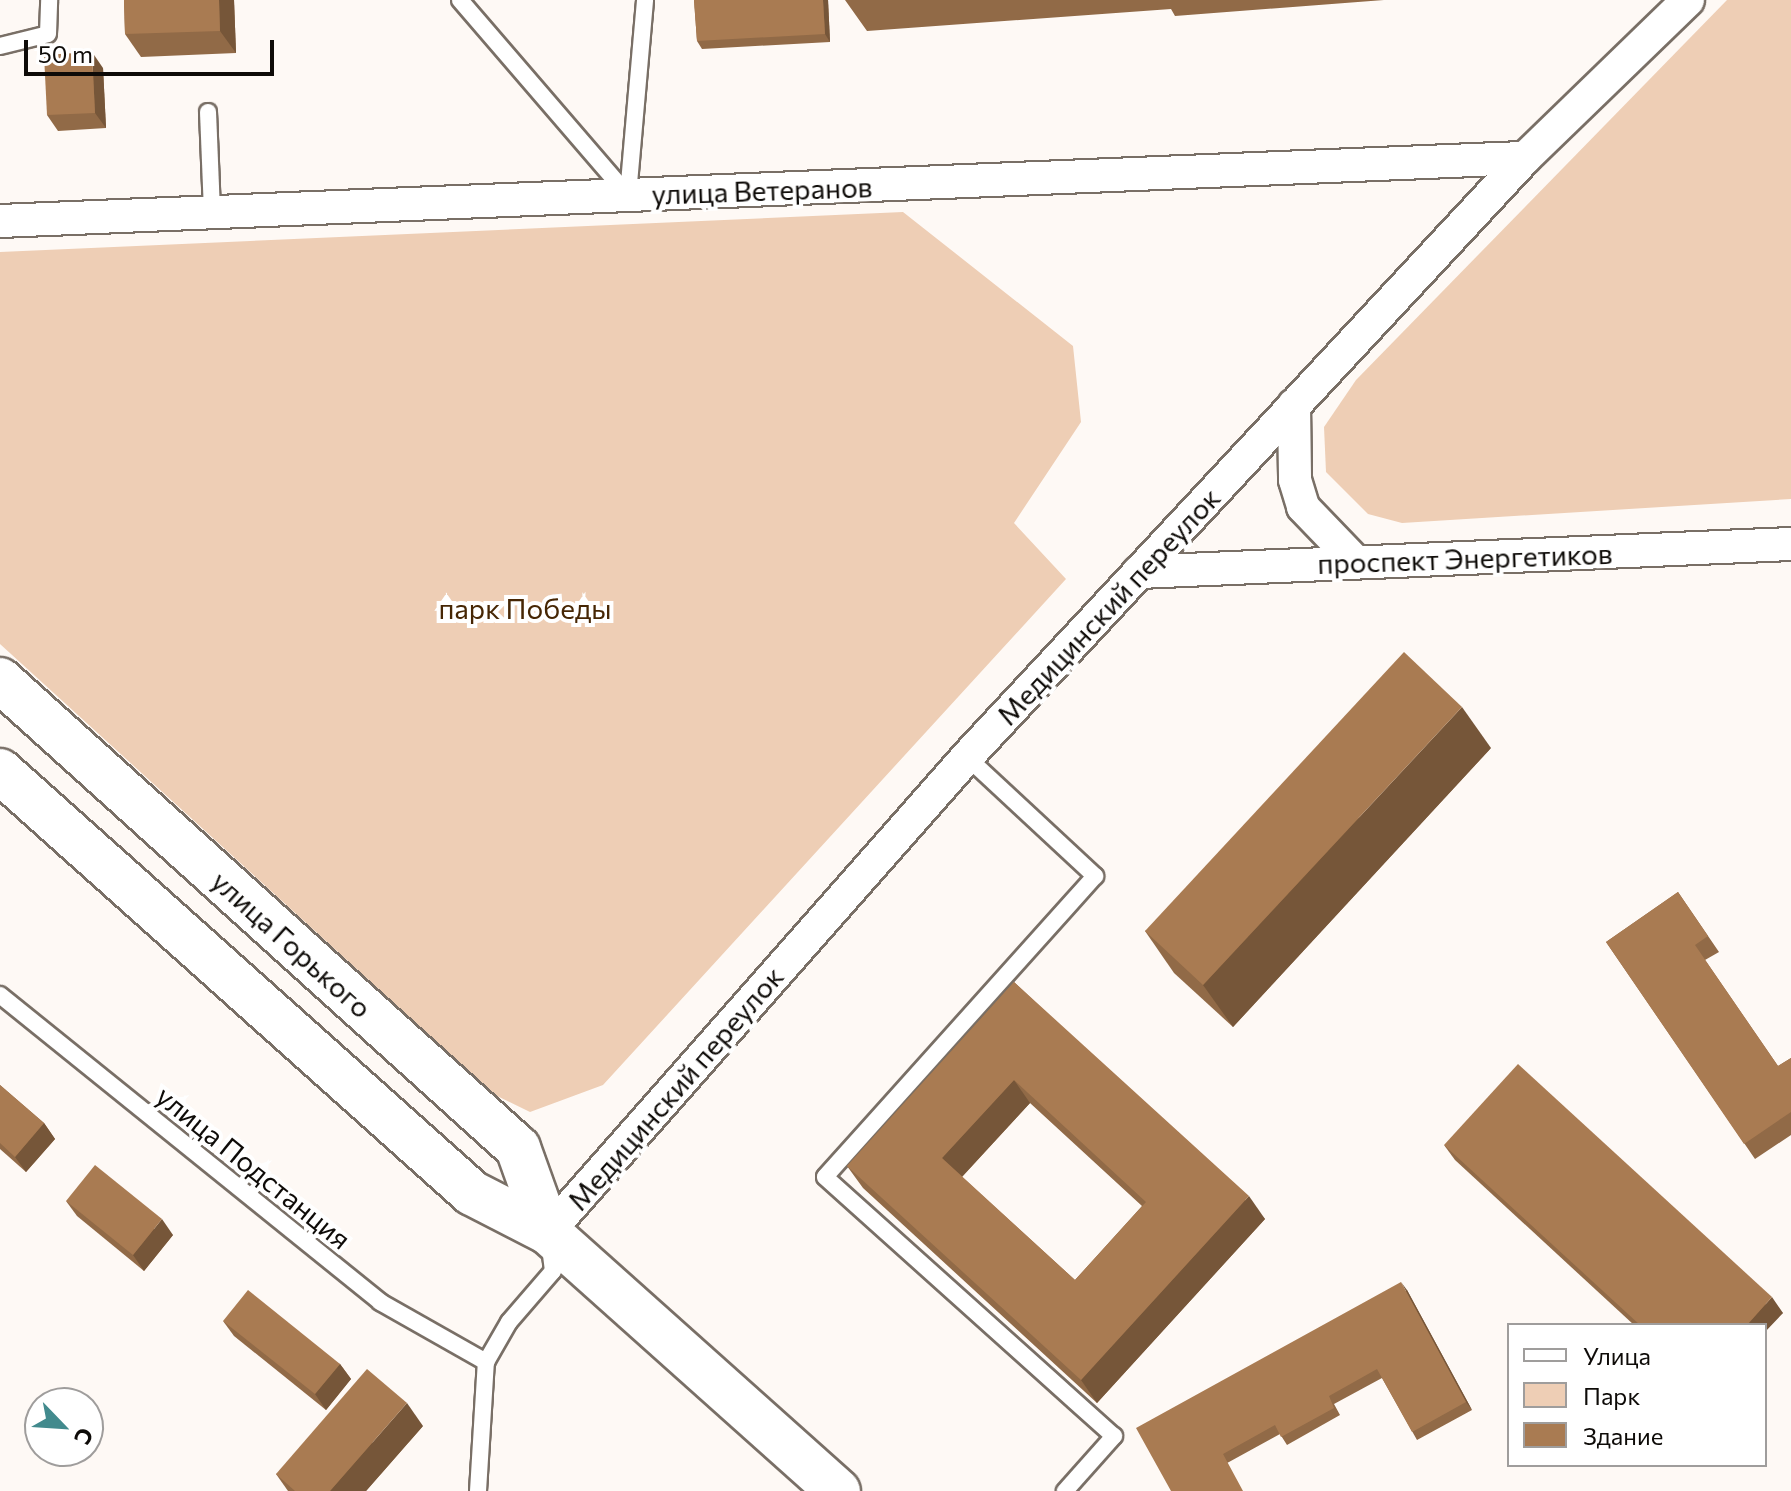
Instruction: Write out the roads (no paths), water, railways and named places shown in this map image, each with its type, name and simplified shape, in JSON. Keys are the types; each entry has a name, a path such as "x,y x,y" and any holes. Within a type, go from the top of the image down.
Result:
{"main road":[{"name":"улица Горького","path":"0,680 518,1148 548,1232"},
{"name":"улица Горького","path":"0,771 472,1193 548,1232 838,1491"}],"street":[{"name":"Медицинский переулок","path":"548,1232 967,757 1525,158 1688,0"},
{"name":"улица Ветеранов","path":"0,221 1525,158"},
{"path":"1294,405 1295,480 1303,507 1356,562"},
{"name":"проспект Энергетиков","path":"1139,572 1791,544"}],"lane":[{"path":"0,46 48,34 49,0"},
{"path":"460,0 628,195"},
{"path":"628,195 645,0"},
{"path":"208,112 212,212"},
{"path":"967,757 1095,876 825,1177 1114,1436 1065,1491"},
{"name":"улица Подстанция","path":"0,995 380,1302 486,1362"},
{"path":"478,1491 486,1362 509,1322 553,1271 548,1232"}],"park label":[{"name":"парк Победы","path":"525,608"}]}
